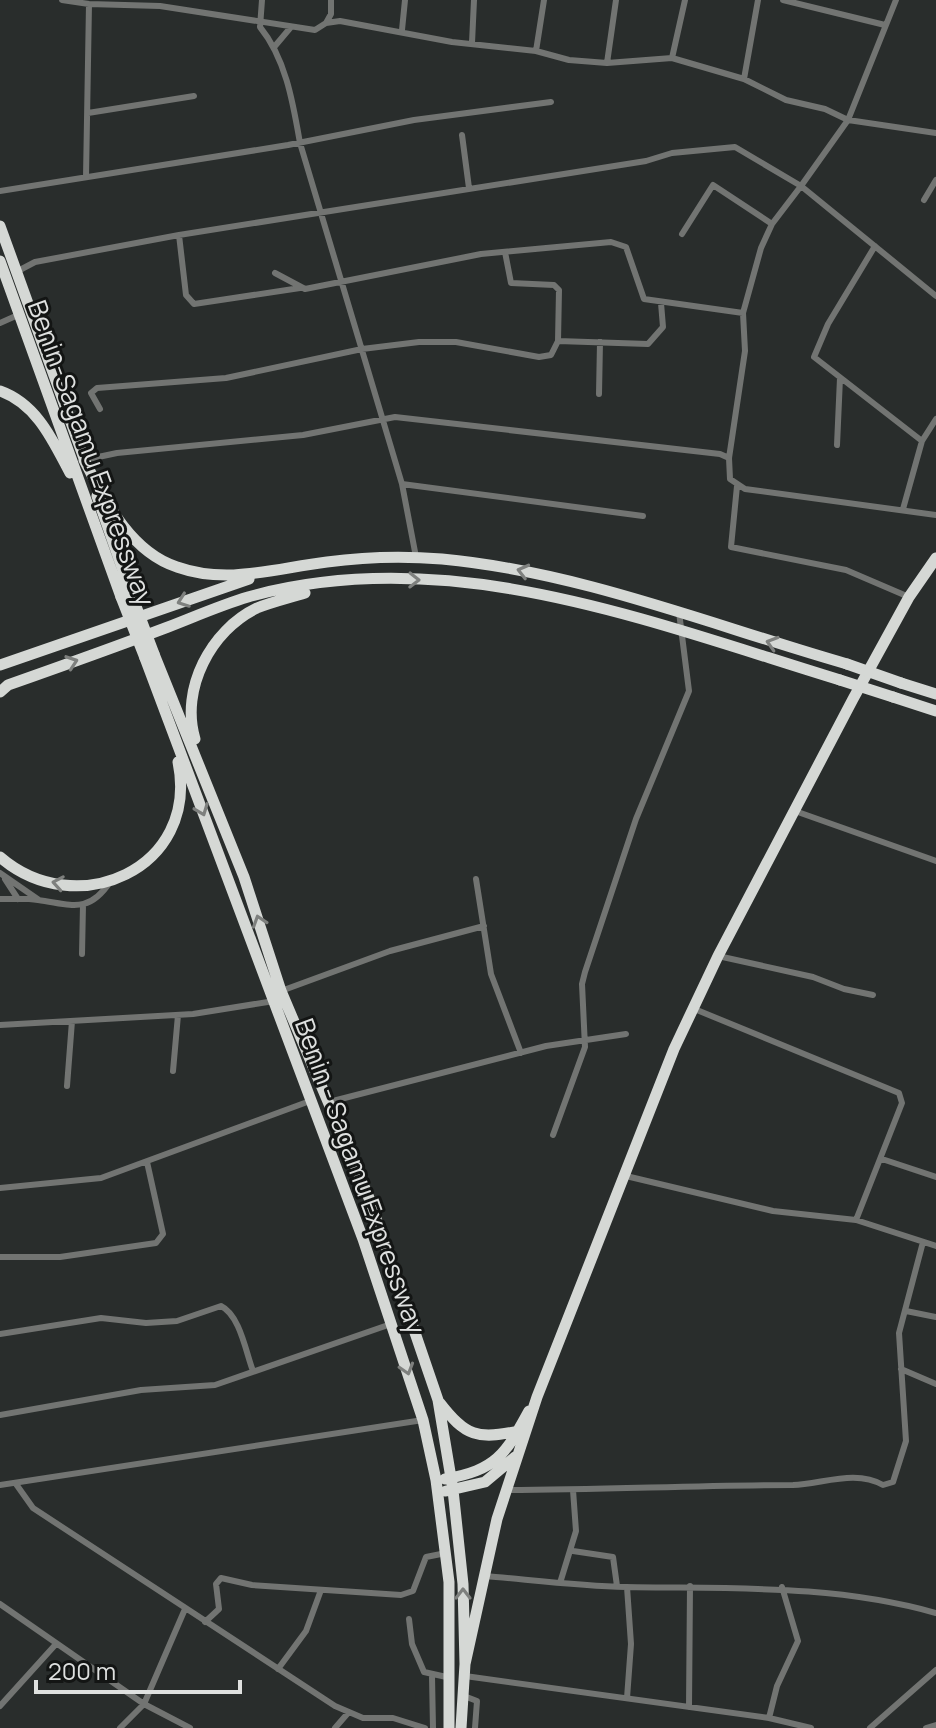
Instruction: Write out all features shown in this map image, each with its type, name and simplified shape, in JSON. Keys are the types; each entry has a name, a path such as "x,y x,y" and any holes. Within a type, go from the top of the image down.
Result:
{"highway":[{"path":"0,226 84,460 126,595 149,656 210,792 253,903 278,996 329,1102 377,1220 438,1400 452,1484 463,1584 465,1670 461,1728"},
{"name":"Benin-Sagamu Expressway","path":"0,261 91,511 126,595"},
{"path":"0,391 14,397 46,427 91,511"},
{"path":"84,460 109,507 134,538 174,567 216,577 329,561 416,557 499,565 679,612 936,694"},
{"path":"465,1670 506,1490 537,1397 692,1008 909,597 936,558"},
{"path":"0,665 284,568"},
{"path":"0,692 8,685 248,597 336,583 466,581 522,588 681,631 936,711"},
{"path":"210,792 192,732 191,704 199,671 213,647 234,623 257,609 336,583"},
{"name":"Benin - Sagamu Expressway","path":"149,656 170,723 278,996 423,1420 437,1486 446,1553 451,1678 449,1728"},
{"path":"0,857 11,867 49,882 71,885 111,880 153,859 173,831 181,804 181,779 170,723"},
{"path":"452,1484 497,1461 512,1445 537,1397"},
{"path":"438,1400 460,1428 470,1433 487,1436 518,1431"},
{"path":"437,1486 485,1482 520,1450"}],"street":[{"path":"62,0 183,9 315,30 326,23 340,21 536,51 569,60 607,63 672,58 744,79 786,100 825,109 848,120 936,133"},
{"path":"183,9 184,0"},
{"path":"262,0 260,27 275,46 300,143 402,484 416,557"},
{"path":"326,23 331,14 331,0"},
{"path":"402,30 405,0"},
{"path":"472,43 474,0"},
{"path":"536,51 544,0"},
{"path":"607,63 616,0"},
{"path":"672,58 685,0"},
{"path":"744,79 758,0"},
{"path":"783,0 885,25"},
{"path":"896,0 873,66 848,120 772,224 761,248 743,313 745,351 729,458 730,479 737,486 936,515"},
{"path":"86,177 89,4"},
{"path":"275,46 291,27"},
{"path":"88,113 194,96"},
{"path":"0,191 300,143 414,120 551,102"},
{"path":"462,135 469,188"},
{"path":"16,272 35,262 179,235 735,147 801,186 936,296"},
{"path":"924,200 936,180"},
{"path":"682,234 713,185 772,224"},
{"path":"179,235 186,295 194,304 505,252 531,252 591,241 617,242 626,247 641,296 661,303 743,313"},
{"path":"875,246 814,353 816,360 922,441"},
{"path":"100,409 91,393 97,388 239,377 362,349 456,342 539,357 551,355 558,341 561,295 557,286 511,283 505,252"},
{"path":"275,273 300,288"},
{"path":"558,341 648,344 663,327 661,303"},
{"path":"0,323 18,315"},
{"path":"599,394 600,342"},
{"path":"837,445 840,378"},
{"path":"84,460 117,453 303,435 395,417 720,454 729,458"},
{"path":"903,509 922,441 936,419"},
{"path":"402,484 643,516"},
{"path":"737,486 731,547 846,570 909,597"},
{"path":"553,1135 585,1040 582,984 585,972 636,819 689,691 679,612"},
{"path":"795,811 936,861"},
{"path":"2,874 18,899"},
{"path":"2,874 39,900"},
{"path":"476,879 494,983 521,1053"},
{"path":"0,899 39,900 64,907 83,905 102,894 111,880"},
{"path":"82,954 83,905"},
{"path":"0,1025 178,1015 278,996 398,948 484,926"},
{"path":"718,956 813,977 844,989 873,995"},
{"path":"692,1008 899,1093 902,1103 856,1220"},
{"path":"173,1071 178,1015"},
{"path":"67,1086 72,1021"},
{"path":"329,1102 521,1053 626,1034"},
{"path":"0,1188 101,1178 312,1100"},
{"path":"882,1159 936,1177"},
{"path":"0,1257 71,1256 156,1243 163,1234 147,1162"},
{"path":"626,1176 773,1211 856,1220 936,1246"},
{"path":"506,1490 797,1485 853,1478 873,1479 883,1485 893,1482 906,1441 899,1333 923,1242"},
{"path":"0,1334 101,1318 146,1323 177,1321 221,1306 229,1310 234,1320 253,1371"},
{"path":"906,1311 936,1317"},
{"path":"0,1415 141,1390 215,1385 391,1324"},
{"path":"901,1369 936,1384"},
{"path":"0,1485 423,1420"},
{"path":"16,1484 33,1508 348,1713 363,1718 393,1718 425,1728"},
{"path":"560,1583 573,1551 576,1531 573,1490"},
{"path":"573,1551 613,1557 617,1586"},
{"path":"205,1622 219,1609 216,1584 221,1578 252,1585 408,1594 413,1591 426,1557 446,1553"},
{"path":"485,1576 627,1587 782,1587 843,1592 936,1613"},
{"path":"689,1707 690,1586"},
{"path":"627,1587 631,1644 627,1698"},
{"path":"769,1718 777,1686 798,1641 782,1587"},
{"path":"278,1669 306,1631 321,1590"},
{"path":"0,1604 144,1704 190,1728"},
{"path":"120,1728 144,1704 185,1609"},
{"path":"409,1619 420,1666 432,1676 451,1678"},
{"path":"0,1706 56,1644"},
{"path":"465,1670 769,1718 811,1728"},
{"path":"870,1728 936,1670"},
{"path":"432,1676 433,1728"},
{"path":"464,1696 477,1701 475,1728"},
{"path":"335,1728 348,1713"},
{"path":"926,1728 936,1725"}]}
